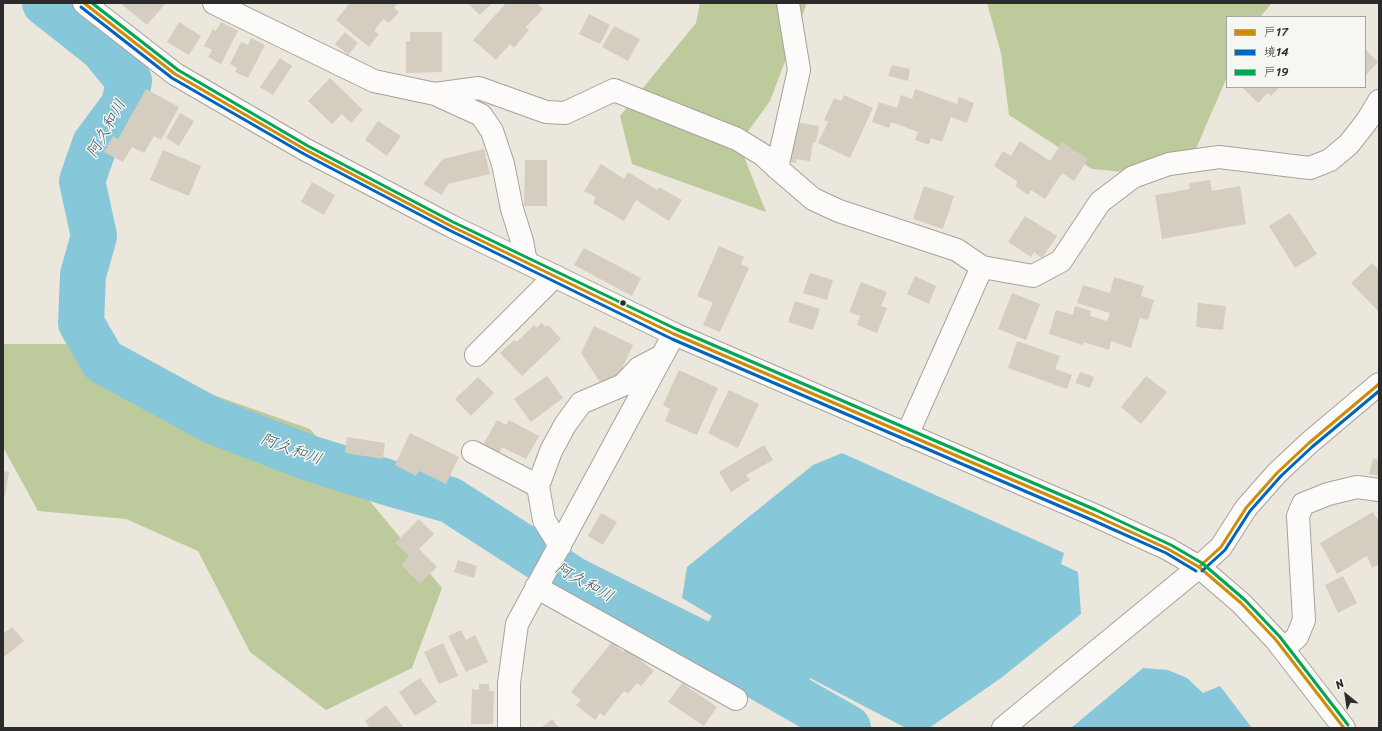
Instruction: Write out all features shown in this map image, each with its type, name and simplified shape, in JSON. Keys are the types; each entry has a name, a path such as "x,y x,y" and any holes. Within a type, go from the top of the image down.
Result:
{"street":[{"path":"84,3 175,74 306,150 451,226 674,334 1094,515 1168,549 1199,567 1241,603 1284,649 1344,728"},
{"path":"214,3 374,81 435,94 481,114 492,131 503,164 512,209 522,241 526,262"},
{"path":"777,168 799,70 788,3"},
{"path":"435,94 479,88 546,112 565,113 614,90 738,139 763,155 813,199 839,211 957,250 982,267 1033,276 1060,261 1100,202 1133,177 1169,164 1218,157 1310,168 1330,160 1349,144 1367,121 1379,101"},
{"path":"907,435 982,267"},
{"path":"476,355 555,276"},
{"path":"509,728 509,683 517,624 674,334"},
{"path":"558,548 544,520 538,486 551,452 580,403 623,385 640,368 663,356"},
{"path":"1003,728 1199,567 1221,546 1246,508 1280,470 1310,442 1379,384"},
{"path":"473,452 538,486"},
{"path":"1284,649 1297,637 1304,620 1298,516 1303,504 1328,494 1357,487 1379,490"},
{"path":"538,583 736,699"}],"green space":[{"path":"700,3 807,3 770,101 739,144 766,212 632,164 620,116 696,23"},
{"path":"987,3 1272,3 1261,16 1226,16 1226,79 1195,151 1124,172 1092,169 1009,115 1001,53"},
{"path":"3,344 68,344 310,429 442,588 412,668 326,710 250,652 198,551 126,519 38,511 3,447"}],"water":[{"path":"842,453 1064,553 1061,564 1078,572 1081,614 1001,678 929,728 906,728 810,678 799,700 696,641 712,616 682,598 687,567 813,465"},
{"path":"1143,668 1168,670 1187,678 1203,693 1220,686 1252,728 1071,728"}],"building":[{"path":"120,3 166,3 147,25"},
{"path":"350,3 398,3 394,8 399,12 389,23 383,19 374,31 379,34 369,47 336,20"},
{"path":"467,3 492,3 480,15"},
{"path":"506,3 537,3 543,9 526,27 529,30 514,48 510,44 496,60 473,40"},
{"path":"589,14 610,25 600,44 579,34"},
{"path":"179,22 201,36 189,55 167,42"},
{"path":"221,22 238,31 221,64 208,57 212,50 204,46 213,29 216,31"},
{"path":"614,26 640,39 628,61 602,47"},
{"path":"345,32 358,43 348,55 335,44"},
{"path":"410,32 442,32 442,72 406,73 406,41 410,41"},
{"path":"251,38 265,45 248,78 235,72 237,68 230,64 241,42 248,45"},
{"path":"1366,50 1378,62 1366,75"},
{"path":"280,58 292,66 273,95 260,87"},
{"path":"892,65 910,69 908,81 888,76"},
{"path":"330,78 363,110 351,123 342,114 332,124 308,101"},
{"path":"1243,88 1279,88 1271,96 1268,93 1258,103"},
{"path":"146,89 179,107 161,140 154,136 144,153 132,147 123,162 104,152 113,136 118,139"},
{"path":"915,89 957,104 959,97 974,103 967,123 951,117 942,142 931,138 929,145 915,140 918,132 891,122 889,128 872,122 879,102 897,108 901,95 912,99"},
{"path":"844,95 873,108 850,158 818,143 828,122 824,120 834,98 841,101"},
{"path":"180,113 194,121 179,146 166,138"},
{"path":"378,121 401,136 387,156 365,140"},
{"path":"795,122 819,126 816,142 813,142 810,161 796,159 796,163 789,162"},
{"path":"1020,141 1050,161 1062,142 1088,159 1074,181 1062,173 1045,199 1031,190 1028,195 1015,186 1018,182 994,166 1003,151 1011,156"},
{"path":"484,149 490,174 448,184 442,195 423,184 443,159"},
{"path":"163,150 201,166 189,196 150,180"},
{"path":"525,160 547,160 547,206 524,206"},
{"path":"601,164 624,179 628,172 657,190 659,187 682,200 669,221 636,200 624,221 593,203 596,197 584,191"},
{"path":"1210,180 1212,191 1240,186 1246,224 1162,239 1155,195 1190,189 1189,183"},
{"path":"312,182 335,195 324,215 301,202"},
{"path":"924,186 954,196 943,229 913,219"},
{"path":"1290,213 1317,254 1295,268 1269,226"},
{"path":"1025,216 1057,236 1042,258 1034,252 1031,257 1008,242"},
{"path":"719,246 744,257 741,264 749,268 720,332 703,325 713,303 697,296"},
{"path":"584,248 641,278 632,296 574,265"},
{"path":"1372,263 1379,270 1379,312 1351,283"},
{"path":"810,273 833,280 827,300 803,293"},
{"path":"915,276 936,286 929,304 907,294"},
{"path":"1114,277 1144,286 1141,296 1154,300 1148,320 1140,318 1131,348 1111,341 1109,350 1084,342 1083,345 1049,334 1056,310 1073,315 1075,306 1091,311 1090,316 1107,321 1110,313 1077,303 1083,285 1110,293"},
{"path":"861,282 887,292 881,306 887,308 877,333 857,325 860,316 849,312"},
{"path":"1012,293 1040,304 1026,340 998,329"},
{"path":"795,301 820,309 813,330 788,322"},
{"path":"1198,303 1226,306 1223,330 1196,327"},
{"path":"541,323 546,327 548,325 561,339 522,376 500,353 514,340 517,342 534,325 537,328"},
{"path":"594,326 633,345 620,373 602,385 581,353"},
{"path":"1017,341 1060,356 1055,369 1072,375 1067,389 1008,368"},
{"path":"679,370 718,388 697,435 665,421 670,409 663,405"},
{"path":"1080,372 1094,377 1090,388 1075,383"},
{"path":"547,376 563,398 531,422 514,399"},
{"path":"1146,376 1167,392 1141,424 1121,407"},
{"path":"478,377 494,393 471,416 455,399"},
{"path":"729,390 759,404 738,448 708,433"},
{"path":"497,420 506,425 509,420 539,436 526,459 502,447 499,453 483,445"},
{"path":"410,433 459,457 446,484 419,471 416,476 395,465"},
{"path":"347,437 385,443 383,459 345,453"},
{"path":"764,445 773,460 746,475 750,480 731,492 719,472"},
{"path":"1373,458 1379,460 1379,476 1369,474"},
{"path":"3,471 9,472 5,496 3,495"},
{"path":"1373,512 1379,522 1379,564 1372,568 1367,556 1337,574 1320,543"},
{"path":"601,513 617,522 603,545 588,536"},
{"path":"419,519 434,534 419,549 437,567 420,584 401,565 409,556 395,543"},
{"path":"458,560 477,566 474,578 454,572"},
{"path":"1343,576 1357,603 1338,613 1325,585"},
{"path":"12,627 24,641 3,658 3,634"},
{"path":"461,630 466,640 475,635 488,662 466,672 448,636"},
{"path":"612,642 623,652 626,648 654,671 641,686 637,683 628,694 624,691 604,716 600,713 595,720 576,705 581,700 571,692"},
{"path":"443,643 458,676 439,684 424,652"},
{"path":"420,678 437,702 415,716 399,692"},
{"path":"682,683 717,707 704,726 668,702"},
{"path":"479,684 489,684 489,691 494,691 493,724 471,724 472,689 479,690"},
{"path":"386,705 404,728 370,728 365,721"},
{"path":"552,719 559,728 541,728"}],"waterway":[{"name":"阿久和川","path":"45,3 102,48 129,81 124,105 95,144 82,181 94,236 83,275 81,323 103,361 213,421 312,459 450,500 574,580 696,641 848,728"}],"transit line":[{"name":"戸17","path":"84,3 175,74 306,150 451,226 674,334 1094,515 1168,549 1199,567 1241,603 1276,640 1344,728"},
{"name":"戸19","path":"92,3 178,70 308,146 453,222 676,329 1096,510 1171,545 1202,563 1245,600 1280,637 1348,725"},
{"name":"境14","path":"81,7 172,78 304,154 449,230 672,339 1092,520 1166,553 1196,571"},
{"name":"戸17","path":"1199,567 1221,547 1246,508 1277,473 1309,443 1379,384"},
{"name":"境14","path":"1202,571 1225,550 1250,511 1281,476 1312,447 1379,391"}]}
